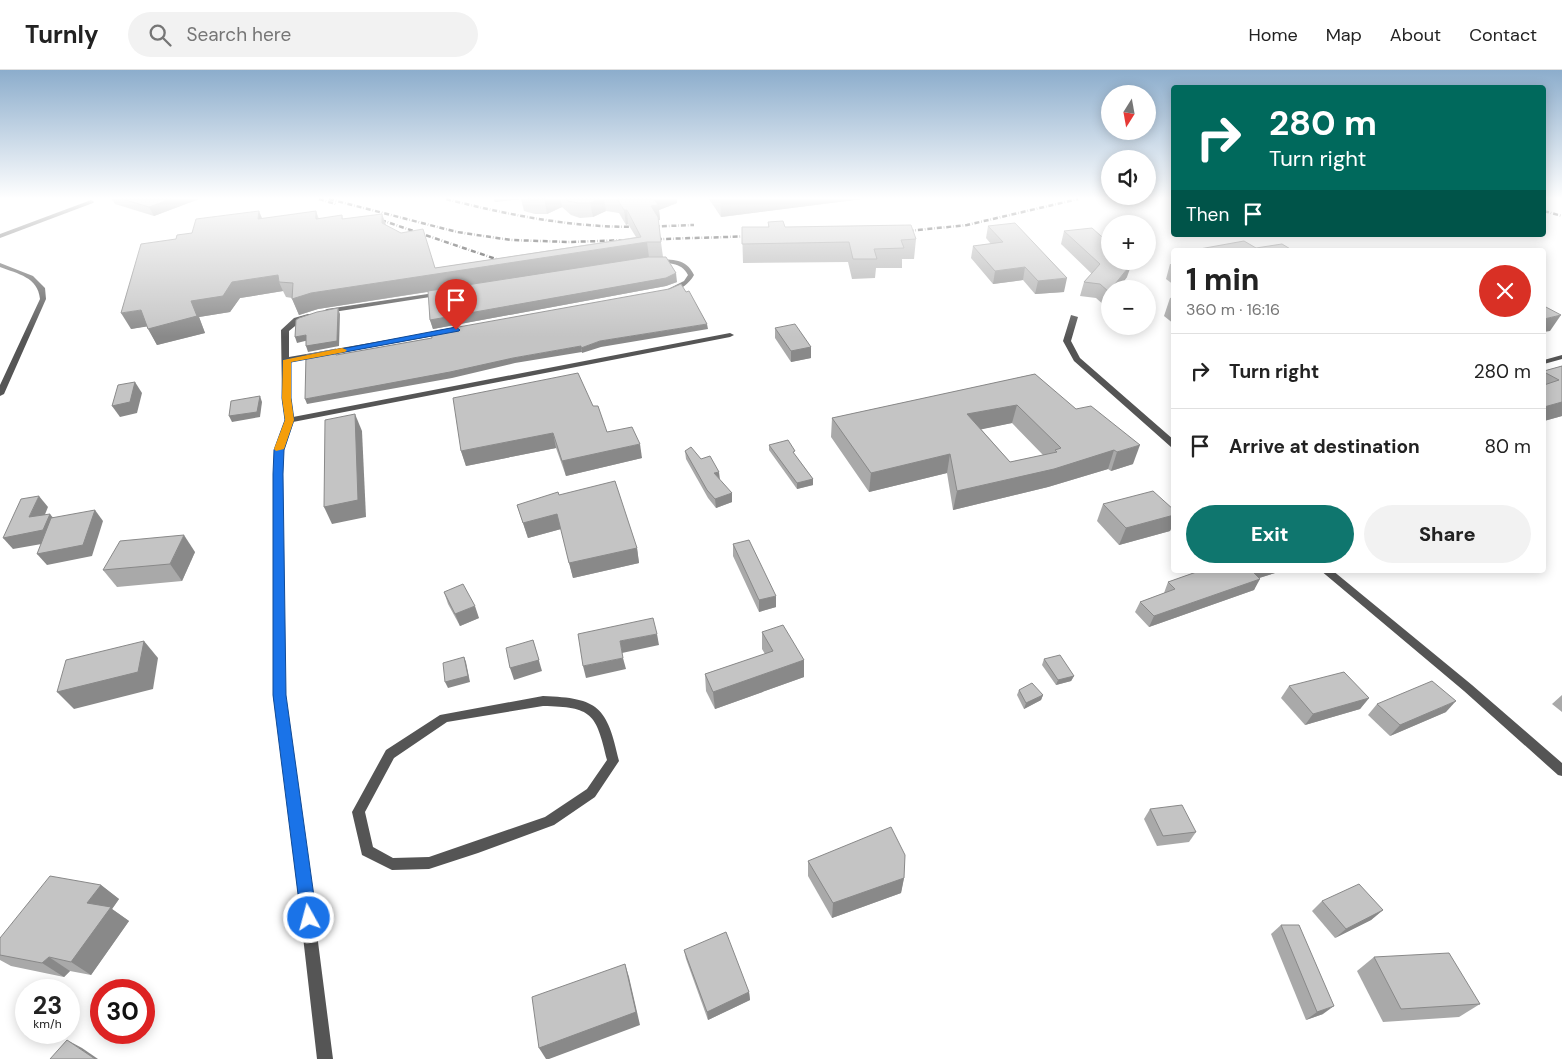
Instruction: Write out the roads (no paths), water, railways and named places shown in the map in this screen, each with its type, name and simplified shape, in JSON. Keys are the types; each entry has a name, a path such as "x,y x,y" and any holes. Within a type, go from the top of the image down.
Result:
{"street":[{"path":"649,261 676,262 687,267 691,275 687,282 661,292"},
{"path":"0,265 31,277 42,288 43,299 0,394"},
{"path":"324,1059 291,771 279,695 278,474 279,450 290,420 286,398 287,360 285,330 297,320 318,313 455,291"},
{"path":"1074,317 1067,342 1078,359 1171,442"},
{"path":"287,360 456,330"},
{"path":"290,420 730,335"},
{"path":"1546,361 1562,357"},
{"path":"1329,573 1468,688 1562,771"},
{"path":"543,701 568,701 591,707 606,726 613,761 590,793 548,821 428,863 392,864 368,851 358,812 373,783 390,754 444,718 543,701"}],"railway":[{"path":"455,245 499,260"}]}
